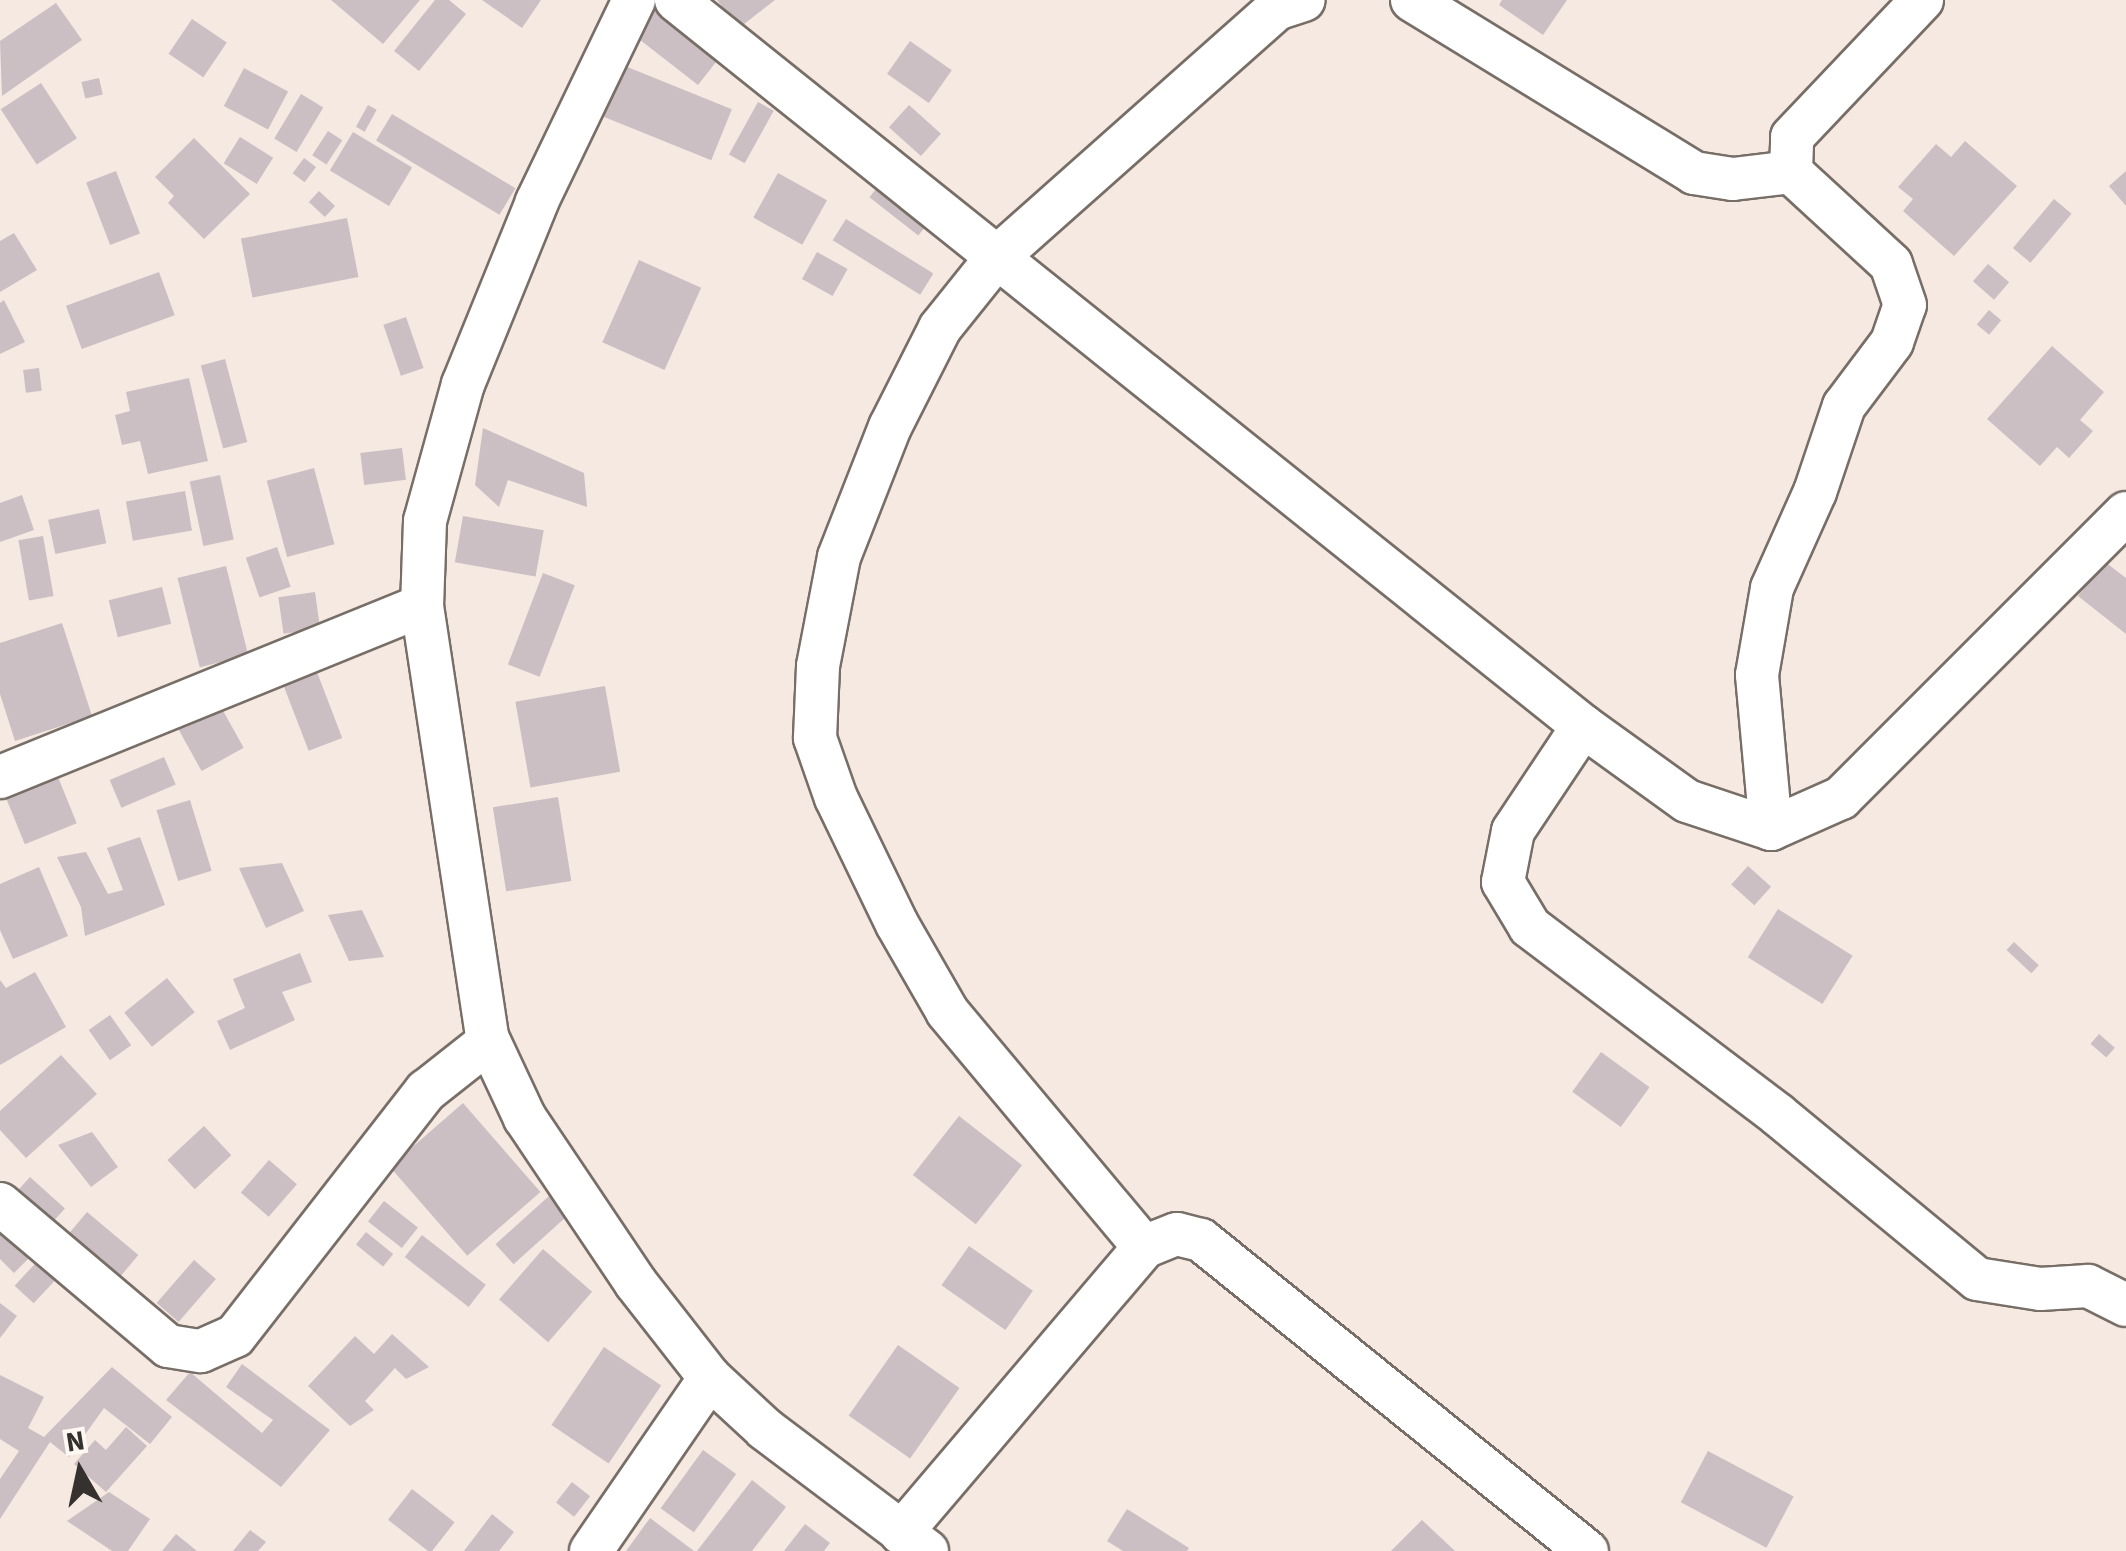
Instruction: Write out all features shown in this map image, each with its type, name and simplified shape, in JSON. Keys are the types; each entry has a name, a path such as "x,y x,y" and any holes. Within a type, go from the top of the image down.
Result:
{"street":[{"path":"634,0 537,202 463,384 425,521 422,606 488,1042 525,1118 645,1296 710,1378 914,1542 1144,1247 1178,1234 1201,1240 1587,1551"},
{"path":"676,0 1582,726 1687,801 1771,830 1841,798 2126,513"},
{"path":"1144,1247 948,1010 836,798 815,738 818,666 839,557 890,427 940,328 996,258 1276,10 1304,0"},
{"path":"1412,0 1694,173 1732,179 1791,172"},
{"path":"1771,830 1757,675 1772,588 1816,492 1844,406 1892,342 1905,305 1891,264 1791,172 1792,137 1922,0"},
{"path":"0,777 422,606"},
{"path":"1582,726 1513,831 1504,882 1530,927 1777,1114 1977,1279 2040,1289 2088,1286 2126,1305"},
{"path":"0,1204 168,1346 202,1351 235,1336 426,1090 488,1042"},
{"path":"590,1551 710,1378"}],"building":[{"path":"331,0 420,0 383,44"},
{"path":"435,0 449,0 466,14 419,71 394,51"},
{"path":"482,0 541,0 522,28"},
{"path":"649,0 664,0 727,48 698,85 626,29"},
{"path":"717,0 775,0 739,28"},
{"path":"1502,0 1567,0 1543,35 1499,5"},
{"path":"56,3 82,40 2,96 0,41"},
{"path":"192,19 227,42 203,77 169,54"},
{"path":"910,41 952,70 929,103 887,74"},
{"path":"615,62 732,109 711,160 594,113"},
{"path":"244,68 288,91 268,129 224,106"},
{"path":"99,78 103,95 85,99 81,82"},
{"path":"41,83 77,138 37,164 1,109"},
{"path":"301,94 323,107 297,152 274,139"},
{"path":"758,102 774,111 745,163 729,154"},
{"path":"368,105 377,110 365,132 356,127"},
{"path":"909,105 941,134 921,156 889,127"},
{"path":"392,114 515,188 499,215 376,141"},
{"path":"328,131 342,140 326,165 312,155"},
{"path":"353,132 412,168 389,206 330,171"},
{"path":"240,137 273,158 257,184 224,163"},
{"path":"194,138 250,194 204,239 168,203 174,196 155,177"},
{"path":"1965,141 2017,186 1954,256 1903,211 1913,199 1898,187 1936,144 1951,157"},
{"path":"304,158 316,167 305,182 293,173"},
{"path":"116,171 140,234 110,245 86,182"},
{"path":"2126,171 2126,206 2109,186"},
{"path":"778,173 827,200 802,245 753,218"},
{"path":"883,180 932,218 918,236 869,197"},
{"path":"319,191 335,206 325,217 309,202"},
{"path":"2054,199 2072,214 2030,263 2013,248"},
{"path":"347,218 358,277 252,298 241,239"},
{"path":"846,219 933,274 920,295 833,240"},
{"path":"14,233 37,270 0,292 0,241"},
{"path":"817,252 848,269 833,296 802,279"},
{"path":"639,260 701,288 665,370 602,342"},
{"path":"1988,264 2009,282 1994,300 1973,281"},
{"path":"159,272 175,315 82,349 66,306"},
{"path":"4,300 25,342 0,354 0,303"},
{"path":"1989,310 2001,320 1989,335 1977,325"},
{"path":"406,317 424,368 401,376 383,325"},
{"path":"2052,346 2104,392 2080,420 2093,431 2069,458 2057,447 2040,466 1987,419"},
{"path":"225,359 247,442 223,449 201,365"},
{"path":"39,368 42,391 26,393 23,370"},
{"path":"189,378 208,461 148,474 140,441 122,445 115,415 130,411 126,392"},
{"path":"483,428 584,473 587,507 508,480 499,507 475,485"},
{"path":"402,448 406,480 364,485 360,453"},
{"path":"314,468 334,544 287,557 267,481"},
{"path":"220,475 234,540 203,546 190,481"},
{"path":"185,491 192,530 133,541 126,501"},
{"path":"22,495 34,530 0,542 0,503"},
{"path":"99,509 106,543 55,554 48,520"},
{"path":"463,516 544,530 536,577 455,562"},
{"path":"43,536 54,596 29,600 18,540"},
{"path":"277,547 291,587 259,597 246,558"},
{"path":"2105,562 2126,578 2126,634 2078,596"},
{"path":"226,566 248,655 200,667 177,578"},
{"path":"543,573 575,585 540,677 508,664"},
{"path":"162,587 171,624 118,637 109,600"},
{"path":"315,592 320,629 284,634 278,597"},
{"path":"62,623 92,716 15,741 0,694 0,643"},
{"path":"315,667 342,738 309,751 281,680"},
{"path":"605,686 620,772 530,787 515,702"},
{"path":"216,698 244,748 202,771 174,721"},
{"path":"164,757 176,785 121,808 110,780"},
{"path":"58,777 77,823 25,844 6,798"},
{"path":"558,797 571,881 506,891 493,807"},
{"path":"190,800 212,871 178,881 157,810"},
{"path":"140,837 165,905 85,936 81,907 57,857 86,852 108,894 123,890 107,848"},
{"path":"282,863 304,911 266,928 239,868"},
{"path":"1748,866 1771,887 1754,905 1731,885"},
{"path":"39,867 68,936 13,959 0,930 0,884"},
{"path":"1778,909 1853,956 1822,1004 1748,957"},
{"path":"362,910 384,957 349,961 328,915"},
{"path":"2014,942 2039,965 2031,973 2006,950"},
{"path":"300,953 312,982 282,992 295,1020 230,1050 217,1021 245,1008 233,979"},
{"path":"35,972 66,1027 0,1065 0,980 6,988"},
{"path":"167,978 195,1012 152,1047 124,1013"},
{"path":"110,1015 131,1045 110,1060 89,1030"},
{"path":"2099,1034 2115,1048 2106,1058 2090,1044"},
{"path":"1601,1052 1650,1087 1621,1127 1572,1092"},
{"path":"61,1055 97,1094 26,1158 0,1130 0,1111"},
{"path":"463,1103 540,1192 467,1256 390,1167"},
{"path":"959,1116 1022,1165 976,1224 913,1175"},
{"path":"204,1126 231,1155 195,1189 167,1160"},
{"path":"92,1132 118,1167 91,1187 58,1145"},
{"path":"269,1160 297,1184 269,1217 241,1192"},
{"path":"30,1177 65,1208 48,1228 13,1196"},
{"path":"549,1196 567,1216 514,1264 495,1244"},
{"path":"384,1201 418,1227 402,1248 368,1221"},
{"path":"87,1212 138,1255 117,1280 66,1237"},
{"path":"0,1217 35,1252 14,1273 0,1259"},
{"path":"366,1232 393,1254 383,1266 356,1244"},
{"path":"422,1235 486,1285 469,1307 405,1257"},
{"path":"969,1246 1033,1291 1005,1330 941,1285"},
{"path":"543,1249 592,1292 548,1342 499,1300"},
{"path":"46,1252 65,1270 34,1303 15,1286"},
{"path":"194,1260 216,1279 178,1322 157,1303"},
{"path":"0,1303 17,1316 0,1338"},
{"path":"392,1334 429,1367 406,1379 395,1368 365,1401 374,1410 350,1426 308,1386 355,1336 374,1354"},
{"path":"898,1345 959,1388 910,1458 849,1415"},
{"path":"604,1347 661,1386 609,1464 551,1425"},
{"path":"242,1364 330,1430 281,1487 166,1400 190,1372 262,1433 273,1420 226,1387"},
{"path":"112,1367 172,1417 150,1444 104,1408 69,1457 50,1442 0,1519 0,1479 19,1451 0,1439 0,1375 44,1397 28,1428 44,1437"},
{"path":"126,1427 147,1446 106,1492 74,1464 95,1440 106,1450"},
{"path":"703,1450 736,1474 694,1532 661,1508"},
{"path":"1708,1451 1794,1497 1766,1548 1681,1502"},
{"path":"752,1480 786,1507 752,1551 697,1551"},
{"path":"572,1482 590,1496 574,1517 556,1502"},
{"path":"412,1489 455,1522 428,1551 388,1520"},
{"path":"109,1492 150,1519 128,1551 112,1551 67,1521"},
{"path":"1127,1509 1189,1548 1123,1551 1107,1541"},
{"path":"492,1514 514,1532 499,1551 464,1551"},
{"path":"650,1518 694,1551 626,1551"},
{"path":"1422,1520 1455,1551 1391,1551"},
{"path":"805,1524 830,1543 824,1551 784,1551"},
{"path":"250,1530 266,1542 258,1551 233,1551"},
{"path":"176,1534 197,1551 162,1551"}]}
